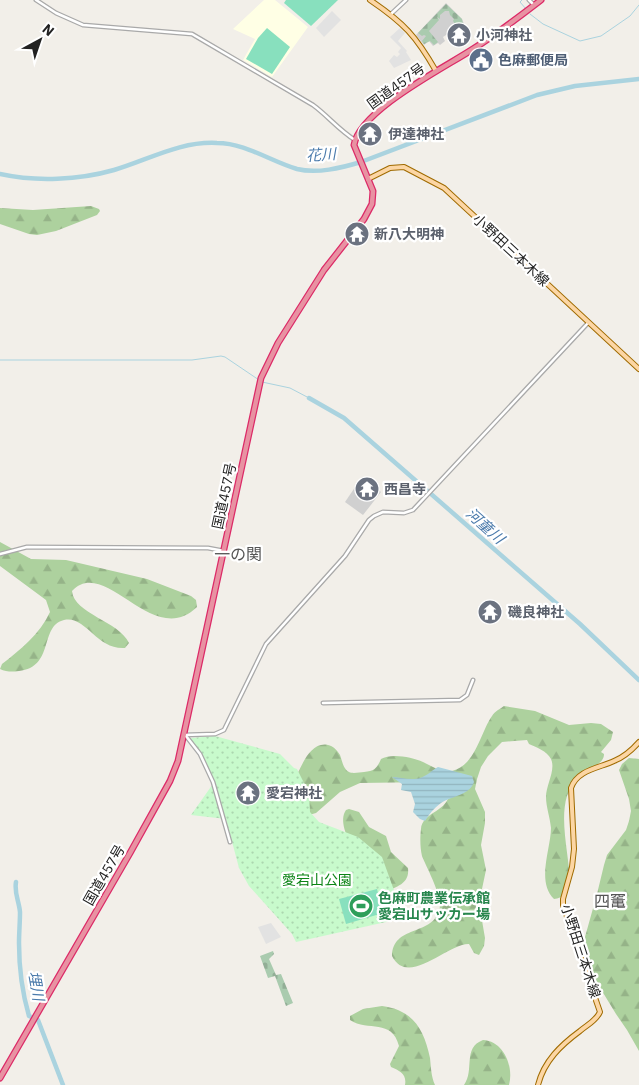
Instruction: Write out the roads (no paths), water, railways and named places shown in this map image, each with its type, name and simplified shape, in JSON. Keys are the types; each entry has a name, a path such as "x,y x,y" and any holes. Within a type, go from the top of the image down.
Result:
{"highway":[{"name":"国道457号","path":"0,1078 170,781 178,761 260,383 278,343 324,270 370,209 374,199 368,176 356,151 354,140 364,125 379,111 436,71 472,50 541,0"}],"main road":[{"path":"370,0 391,14 411,33 436,71"},
{"name":"小野田三本木線","path":"368,176 390,168 404,167 444,188 639,369"},
{"name":"小野田三本木線","path":"538,1085 542,1072 557,1050 596,1019 600,1012 563,905 572,867 574,849 571,788 573,782 579,776 597,766 631,752 639,742"}],"street":[{"path":"36,0 83,25 192,34 202,38 222,52 313,105 354,140"},
{"path":"391,14 406,0"},
{"path":"529,0 534,5"},
{"path":"184,736 215,734 224,730 266,644 339,564 371,518 382,512 407,513 428,495 589,322"},
{"path":"0,554 27,547 208,548 224,551"},
{"path":"323,703 460,700 467,695 473,680"},
{"path":"184,736 200,754 213,782 230,842"}],"water":[{"path":"438,767 472,776 474,782 465,793 438,805 425,821 413,812 415,804 411,792 401,790 402,784 392,777 417,779"}],"waterway":[{"path":"522,0 520,2 526,9"},
{"path":"530,14 543,24 580,41 601,36 630,16 639,5"},
{"name":"花川","path":"0,174 43,179 86,176 114,170 177,148 203,143 238,146 297,169 329,170 361,162 537,95 575,86 639,79"},
{"path":"0,360 192,360 221,356 259,380"},
{"path":"262,382 290,388 309,398"},
{"name":"河童川","path":"309,398 344,418 580,624 639,680"},
{"name":"埋川","path":"16,882 20,912 20,971 29,1016 38,1020 63,1085"}],"place":[{"name":"小河神社","path":"459,35"},
{"name":"色麻郵便局","path":"481,60"},
{"name":"伊達神社","path":"370,134"},
{"name":"新八大明神","path":"357,234"},
{"name":"西昌寺","path":"367,489"},
{"name":"磯良神社","path":"490,612"},
{"name":"愛宕神社","path":"248,793"},
{"name":"色麻町農業伝承館 愛宕山サッカー場","path":"361,906"}],"district":[{"name":"一の関","path":"238,554"},
{"name":"四竃","path":"610,901"}],"park label":[{"name":"愛宕山公園","path":"317,880"}]}
